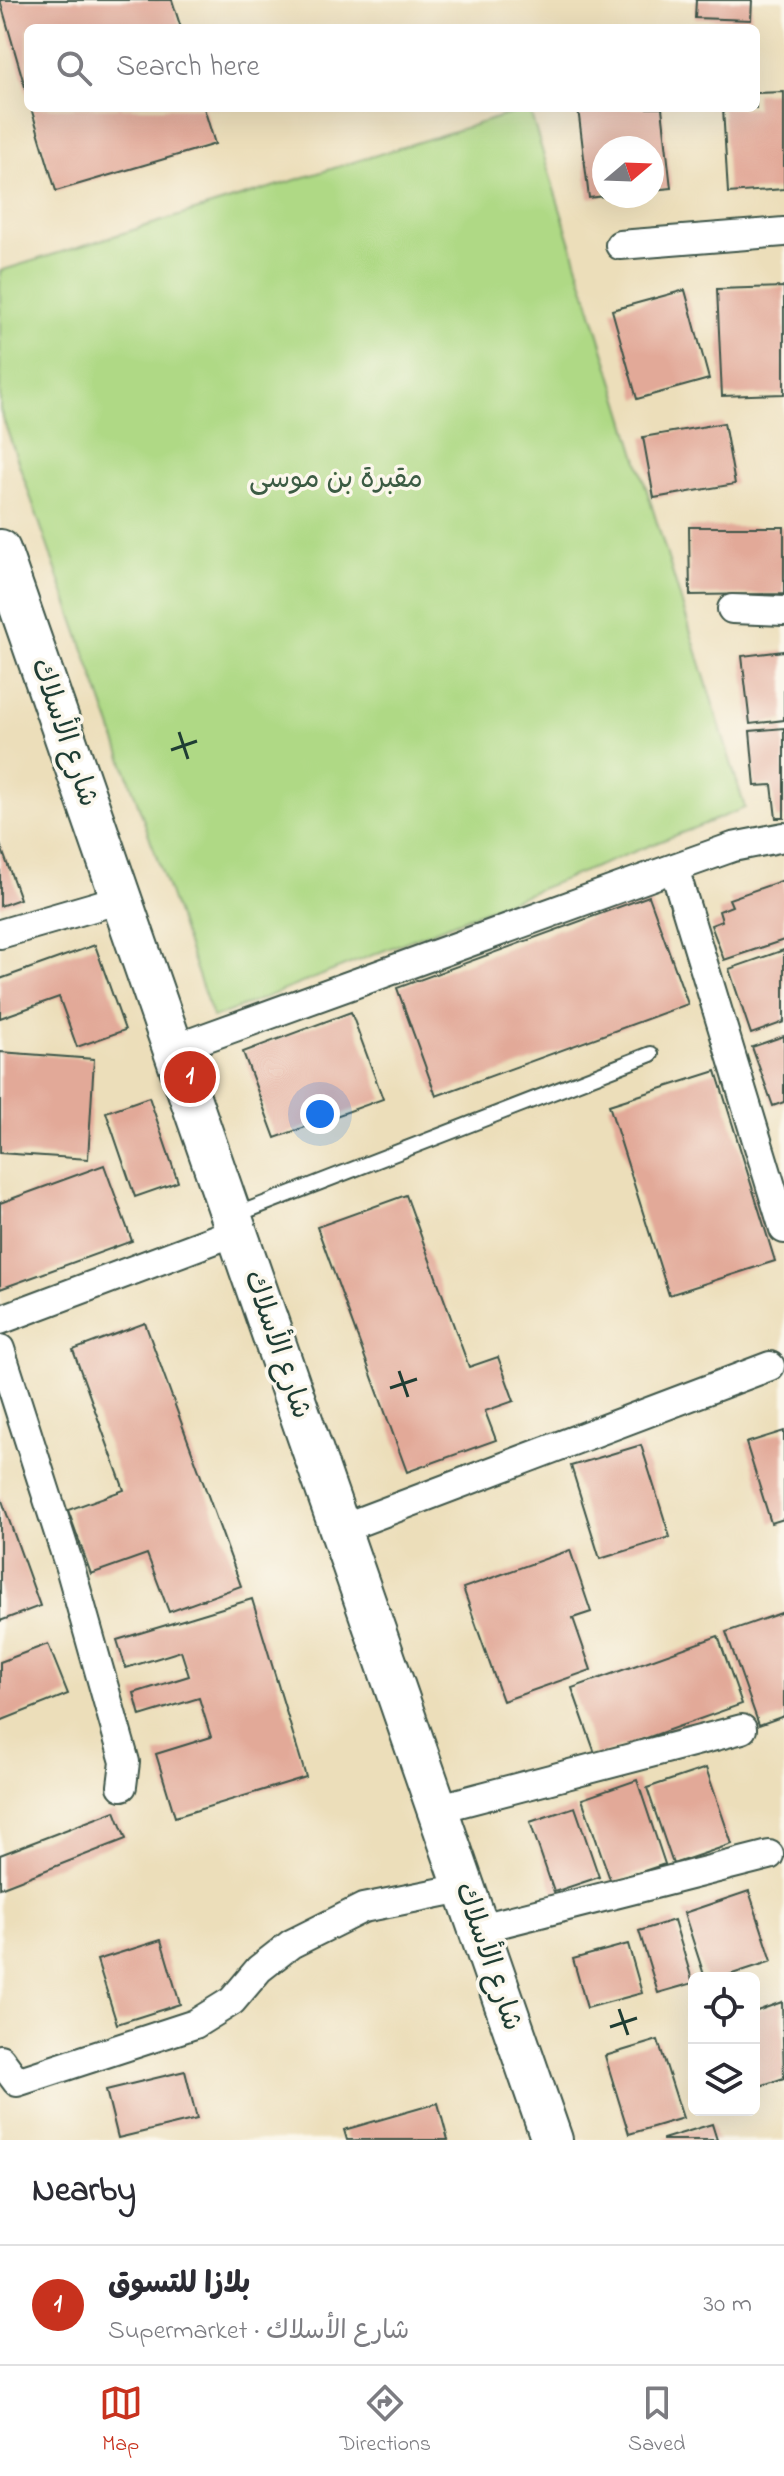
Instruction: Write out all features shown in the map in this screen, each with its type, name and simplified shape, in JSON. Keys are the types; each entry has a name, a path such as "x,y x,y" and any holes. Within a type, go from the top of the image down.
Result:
{"street":[{"path":"620,245 784,232"},
{"name":"شارع الأسلاك","path":"0,550 552,2140"},
{"path":"732,609 784,611"},
{"path":"174,1049 733,847 784,837"},
{"path":"674,868 784,1229"},
{"path":"0,934 121,899"},
{"path":"0,1320 234,1224"},
{"path":"0,1349 125,1762 122,1786"},
{"path":"340,1529 770,1366"},
{"path":"436,1809 742,1729"},
{"path":"477,1929 769,1855"},
{"path":"0,2059 17,2082 155,2039 195,2024 232,2001 259,1969 291,1944 363,1908 463,1888"}],"lane":[{"path":"234,1224 651,1054"}],"green space":[{"name":"مقبرة بن موسى","path":"516,112 530,112 745,808 213,1018 0,410 0,271"}],"building":[{"path":"0,0 172,0 180,24 24,24 24,84"},
{"path":"696,0 752,0 751,20 695,18"},
{"path":"784,92 784,189 728,193 723,112 760,112 760,93"},
{"path":"32,112 205,112 215,144 56,191"},
{"path":"578,112 662,112 671,188 664,189 664,136 592,136 592,198 589,198"},
{"path":"784,287 784,394 722,396 717,289"},
{"path":"685,290 709,379 637,399 612,310"},
{"path":"724,423 735,484 654,498 643,437"},
{"path":"689,527 784,527 784,594 690,595"},
{"path":"784,651 784,720 750,724 742,656"},
{"path":"784,728 784,818 776,818 772,785 755,786 750,731"},
{"path":"0,844 20,899 0,906"},
{"path":"784,880 784,940 724,960 711,925 722,921 719,911 732,906 729,899"},
{"path":"649,896 688,1004 436,1096 397,988"},
{"path":"95,945 125,1030 77,1047 59,997 0,1018 0,979"},
{"path":"784,950 784,1022 751,1034 729,969"},
{"path":"351,1012 383,1099 275,1138 243,1052"},
{"path":"784,1036 784,1102 773,1106 752,1047"},
{"path":"0,1052 94,1059 88,1159 0,1153"},
{"path":"716,1071 775,1261 669,1295 609,1105"},
{"path":"149,1097 178,1182 135,1197 106,1112"},
{"path":"104,1165 132,1241 0,1289 0,1203"},
{"path":"406,1195 469,1367 498,1357 514,1401 485,1411 496,1440 407,1472 317,1227"},
{"path":"145,1323 241,1586 169,1612 147,1554 91,1574 68,1510 124,1490 73,1350"},
{"path":"784,1431 784,1519 771,1523 746,1443"},
{"path":"641,1445 670,1537 600,1559 571,1466"},
{"path":"0,1495 40,1606 0,1621"},
{"path":"570,1550 591,1612 573,1618 591,1670 503,1701 463,1588"},
{"path":"252,1599 306,1777 175,1817 156,1754 211,1737 199,1698 140,1716 134,1693 189,1676 181,1651 126,1668 117,1640"},
{"path":"784,1612 784,1716 759,1725 726,1632"},
{"path":"718,1636 742,1704 596,1756 572,1688"},
{"path":"48,1644 68,1694 0,1721 0,1662"},
{"path":"706,1768 732,1844 673,1864 647,1788"},
{"path":"637,1780 665,1864 611,1882 582,1799"},
{"path":"575,1807 599,1877 554,1892 530,1822"},
{"path":"115,1811 126,1839 0,1888 0,1855"},
{"path":"749,1891 772,1961 738,1972 703,1972 684,1913"},
{"path":"674,1920 690,1972 688,1984 658,1993 639,1931"},
{"path":"161,1940 180,2004 117,2024 97,1960"},
{"path":"628,1944 642,1993 587,2008 573,1959"},
{"path":"782,2002 784,2078 760,2086 760,2044 760,2010"},
{"path":"658,2040 683,2118 629,2134 605,2056"},
{"path":"185,2071 197,2119 118,2138 106,2090"},
{"path":"438,2103 448,2140 347,2140 344,2130"},
{"path":"712,2124 717,2140 663,2140 663,2139"}],"place":[{"name":"بلازا للتسوق","path":"190,1077"}]}
